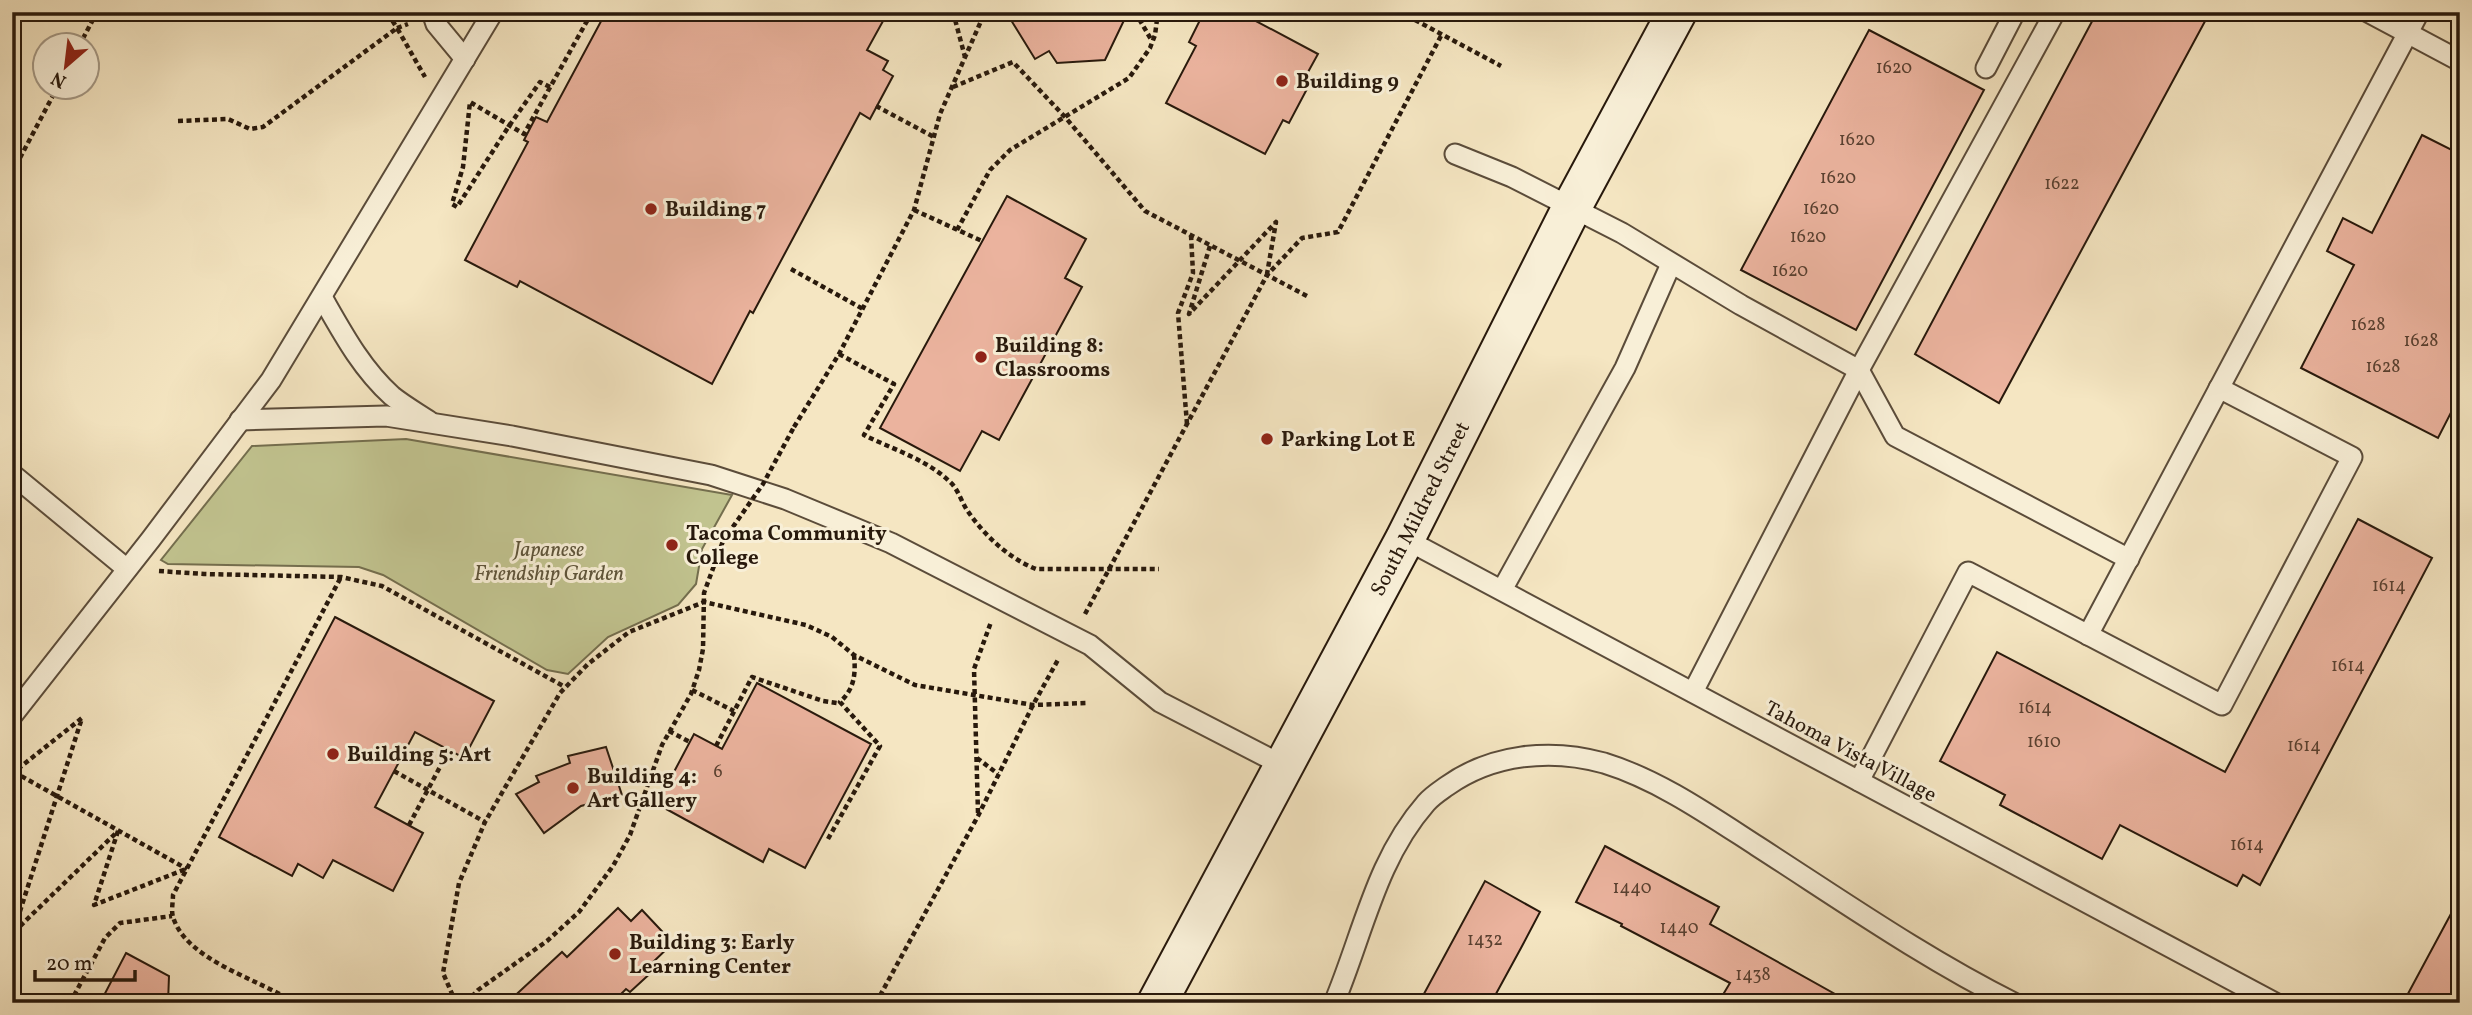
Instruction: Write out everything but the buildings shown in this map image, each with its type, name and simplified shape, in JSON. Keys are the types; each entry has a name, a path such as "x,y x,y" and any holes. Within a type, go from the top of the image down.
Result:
{"main road":[{"name":"South Mildred Street","path":"1157,1003 1405,540 1572,207 1677,12"}],"lane":[{"path":"432,12 436,24 465,59"},
{"path":"12,716 271,380 493,12"},
{"path":"1986,68 2015,12"},
{"path":"1693,692 1859,370 2055,12"},
{"path":"2368,12 2460,61"},
{"path":"2088,635 2419,12"},
{"path":"1455,154 1512,177 1622,233 1671,264 1859,370 1895,436 2129,559"},
{"path":"1502,590 1625,368 1671,264"},
{"path":"322,297 350,347 371,372 392,396 432,424"},
{"path":"1859,781 1968,572 2222,705 2351,457 2219,388"},
{"path":"240,420 386,416 512,436 711,475 785,499 891,543 1090,645 1160,702 1284,766"},
{"path":"12,474 127,569"},
{"name":"Tahoma Vista Village","path":"1405,540 2275,1003"},
{"path":"1334,1003 1384,869 1408,825 1428,800 1461,776 1495,762 1526,756 1559,756 1603,763 1645,780 1695,806 1931,959 2014,1003"}],"path":[{"path":"86,32 97,12"},
{"path":"377,12 392,20 425,78"},
{"path":"550,87 540,82 509,125 457,207 452,204 463,167 470,102 509,125 524,134 592,12"},
{"path":"953,12 965,58"},
{"path":"466,1003 478,990 547,941 579,912 613,866 630,835 662,745 692,690 699,670 703,649 704,593 723,541 763,484 839,354 914,210 940,114 985,12"},
{"path":"1135,12 1153,42"},
{"path":"957,230 990,170 1010,150 1129,78 1153,42 1158,12"},
{"path":"1400,12 1501,66"},
{"path":"178,121 228,119 250,129 262,127 397,28 412,23"},
{"path":"1084,616 1267,275 1302,238 1338,232 1441,34"},
{"path":"951,88 1013,62 1065,117 1144,211 1307,296"},
{"path":"12,173 50,102"},
{"path":"876,106 934,137"},
{"path":"914,210 982,241"},
{"path":"1210,246 1189,314 1276,222 1267,275"},
{"path":"1187,425 1178,313 1193,273 1191,236"},
{"path":"791,269 863,309"},
{"path":"839,354 894,384 864,435 939,472 954,485 967,510 998,546 1020,562 1036,569 1159,569"},
{"path":"127,569 204,574 341,576 382,586 565,687"},
{"path":"294,1003 219,965 187,939 172,916 173,895 341,576"},
{"path":"978,816 974,669 999,598"},
{"path":"456,1003 443,973 459,883 485,822 565,687 588,664 629,632 704,602 806,625 832,637 854,656 915,685 1033,705 1087,703"},
{"path":"876,1003 978,816 1064,648"},
{"path":"828,839 880,746 840,702 850,693 856,671 854,656"},
{"path":"716,746 751,677 823,701 837,703"},
{"path":"692,690 734,711"},
{"path":"12,935 57,796 82,718 13,771 57,796 119,830 187,869"},
{"path":"669,731 690,741"},
{"path":"409,825 449,750"},
{"path":"977,758 998,774"},
{"path":"394,771 485,822"},
{"path":"119,830 94,905 187,869"},
{"path":"12,935 119,830"},
{"path":"70,1003 105,937 120,923 172,916"}],"green space":[{"name":"Japanese Friendship Garden","path":"406,439 732,495 702,549 696,584 678,605 608,637 568,674 547,670 383,575 359,567 168,564 161,560 252,446"}],"place":[{"name":"Building 9","path":"1282,81"},
{"name":"Building 7","path":"651,209"},
{"name":"Building 8: Classrooms","path":"981,357"},
{"name":"Parking Lot E","path":"1267,439"},
{"name":"Tacoma Community College","path":"672,545"},
{"name":"Building 5: Art","path":"333,754"},
{"name":"Building 4: Art Gallery","path":"573,788"},
{"name":"Building 3: Early Learning Center","path":"615,954"}]}
